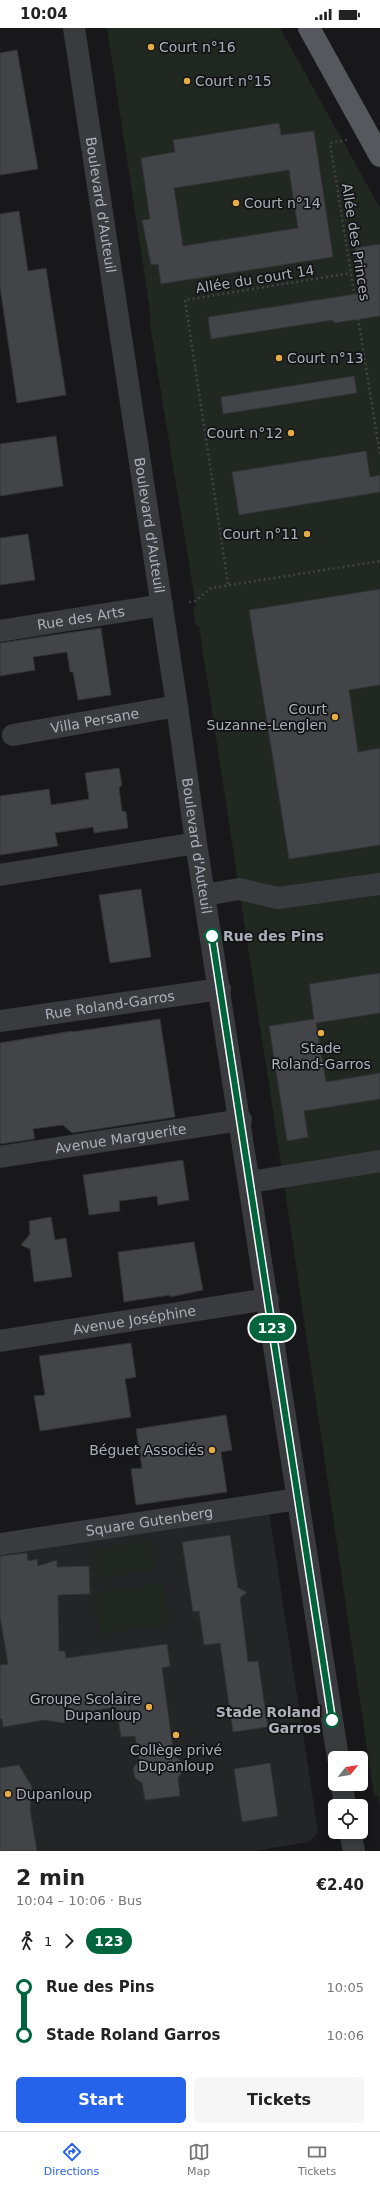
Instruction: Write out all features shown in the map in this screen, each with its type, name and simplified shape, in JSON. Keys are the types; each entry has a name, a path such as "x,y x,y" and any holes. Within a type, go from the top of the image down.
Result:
{"main road":[{"path":"309,28 380,156"}],"street":[{"name":"Boulevard d'Auteuil","path":"74,28 162,605 196,844 250,1182 337,1751"},
{"name":"Rue des Arts","path":"0,632 162,605"},
{"name":"Villa Persane","path":"12,735 177,706"},
{"path":"0,874 196,844"},
{"path":"205,895 240,889 278,898 380,884"},
{"name":"Rue Roland-Garros","path":"0,1022 220,989"},
{"name":"Avenue Marguerite","path":"0,1157 240,1120"},
{"path":"250,1182 380,1161"},
{"name":"Avenue Joséphine","path":"0,1341 268,1299"},
{"name":"Square Gutenberg","path":"0,1544 298,1499"},
{"path":"351,1839 354,1851"}],"path":[{"name":"Allée des Princes","path":"370,137 330,142 380,455"},
{"name":"Allée du court 14","path":"228,584 184,300 351,273"},
{"path":"188,602 195,601 211,588 228,584 380,561"}],"shaded area":[{"name":"Stade Roland-Garros","path":"107,28 280,28 380,208 380,1807 378,1795 374,1796 283,1177 199,626 196,626 193,607 196,607 149,318 151,317"},
{"name":"Groupe Scolaire Dupanloup","path":"269,1512 318,1832 309,1842 254,1851 0,1851 0,1554"},
{"path":"151,1541 155,1569 98,1578 94,1550"},
{"path":"163,1583 169,1624 100,1634 94,1593"}],"building":[{"path":"17,50 38,169 0,175 0,53"},
{"name":"Court n°14","path":"279,123 281,135 314,131 333,257 161,284 158,264 151,265 142,220 150,219 141,158 175,152 173,140","holes":["289,170 298,228 183,246 174,188"]},
{"path":"19,211 28,271 46,268 66,395 17,403 0,287 0,214"},
{"path":"380,244 380,316 334,323 333,320 211,339 208,317 362,293 355,248"},
{"path":"354,376 357,393 223,414 221,397"},
{"path":"56,436 63,486 0,496 0,444"},
{"path":"366,451 370,477 380,475 380,492 239,515 232,472"},
{"path":"28,534 35,580 0,585 0,538"},
{"name":"Court Suzanne-Lenglen","path":"380,589 380,685 349,690 358,752 380,748 380,845 289,859 249,610"},
{"path":"101,628 111,695 78,700 73,672 70,672 67,652 33,657 35,670 0,676 0,643"},
{"path":"119,768 122,785 119,788 122,811 126,812 128,828 94,833 93,827 55,833 58,846 0,855 0,796 49,789 51,805 89,799 85,773"},
{"path":"141,889 151,957 110,963 99,895"},
{"path":"380,973 380,1013 316,1023 326,1082 380,1073 380,1099 304,1111 308,1137 287,1141 269,1026 314,1019 309,984"},
{"path":"160,1019 175,1117 72,1133 63,1125 33,1129 35,1139 0,1144 0,1043"},
{"path":"183,1160 189,1200 158,1205 157,1196 119,1201 120,1211 89,1215 83,1175"},
{"path":"51,1217 55,1240 66,1238 72,1277 34,1282 30,1249 21,1245 30,1234 29,1221"},
{"path":"194,1242 203,1290 170,1297 170,1295 124,1302 118,1252"},
{"path":"131,1343 136,1377 125,1379 131,1417 40,1431 34,1396 45,1395 39,1356"},
{"path":"226,1415 232,1450 221,1452 227,1492 136,1505 131,1469 142,1468 136,1429"},
{"path":"230,1535 238,1588 247,1592 240,1598 248,1662 258,1661 268,1727 233,1732 220,1643 204,1645 199,1611 193,1612 182,1542"},
{"path":"27,1553 28,1561 37,1559 38,1566 57,1560 57,1567 89,1566 90,1594 58,1595 59,1651 65,1651 66,1658 167,1644 170,1666 162,1668 174,1756 181,1761 183,1771 178,1778 180,1796 145,1800 142,1783 135,1778 133,1768 139,1761 135,1736 121,1737 116,1707 76,1714 74,1718 63,1723 45,1720 3,1727 2,1719 0,1719 0,1665 8,1664 0,1617 0,1556"},
{"path":"270,1763 278,1816 242,1822 234,1769"},
{"path":"19,1765 32,1787 30,1809 37,1851 0,1851 0,1768"}],"bus line":[{"name":"123","path":"212,936 332,1720"}],"place":[{"name":"Court n°16","path":"151,47"},
{"name":"Court n°15","path":"187,81"},
{"name":"Court n°14","path":"236,203"},
{"name":"Court n°13","path":"279,358"},
{"name":"Court n°12","path":"291,433"},
{"name":"Court n°11","path":"307,534"},
{"name":"Court Suzanne-Lenglen","path":"335,717"},
{"name":"Rue des Pins","path":"212,936"},
{"name":"Stade Roland-Garros","path":"321,1033"},
{"name":"Béguet Associés","path":"212,1450"},
{"name":"Groupe Scolaire Dupanloup","path":"149,1707"},
{"name":"Stade Roland Garros","path":"332,1720"},
{"name":"Collège privé Dupanloup","path":"176,1735"},
{"name":"Dupanloup","path":"8,1794"}]}
